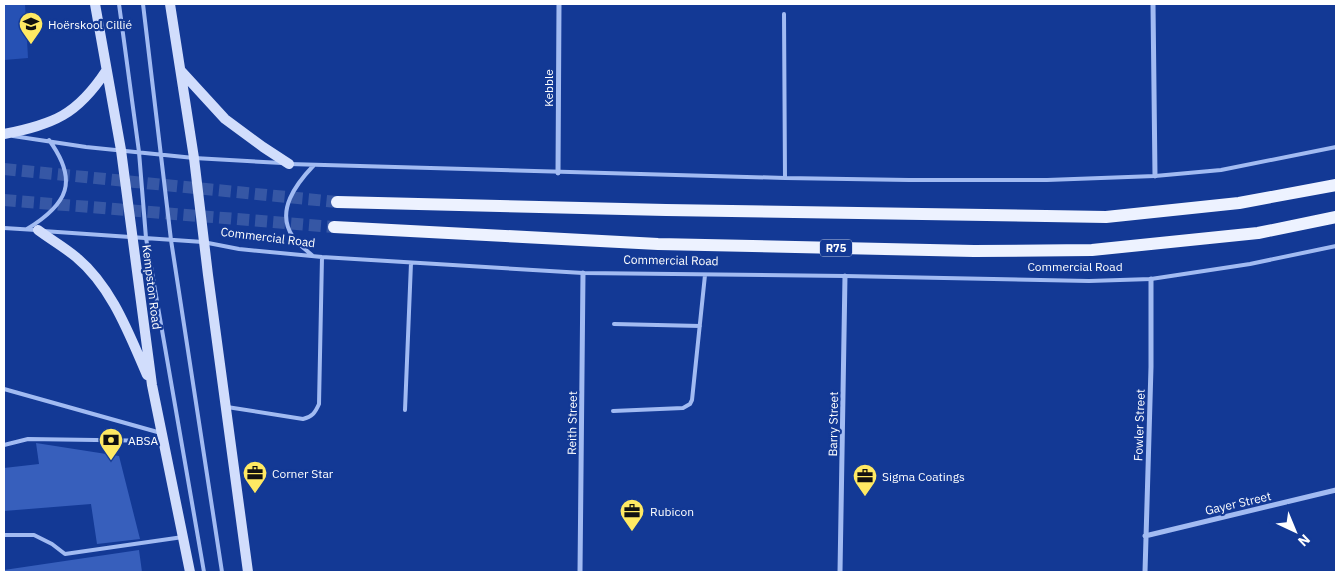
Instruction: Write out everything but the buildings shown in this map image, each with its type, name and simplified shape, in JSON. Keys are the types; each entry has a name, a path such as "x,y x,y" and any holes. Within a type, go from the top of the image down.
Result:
{"main road":[{"name":"Kempston Road","path":"94,4 121,150 152,385 190,572"},
{"path":"170,4 194,158 248,572"},
{"path":"4,134 35,128 67,114 88,95 106,71"},
{"path":"180,71 225,119 262,147 289,164"},
{"path":"336,202 666,210 1106,217 1239,203 1336,185"},
{"name":"Commercial Road","path":"334,227 658,244 974,252 1092,250 1258,233 1336,217"},
{"path":"38,230 76,257 111,299 152,385"}],"street":[{"name":"Kebble","path":"558,4 558,173"},
{"path":"1153,4 1155,176"},
{"name":"Reith Street","path":"580,572 583,273"},
{"name":"Barry Street","path":"840,572 845,276"},
{"name":"Fowler Street","path":"1145,572 1151,367 1150,279"},
{"name":"Gayer Street","path":"1145,536 1336,490"}],"lane":[{"path":"119,4 139,152 146,238 204,572"},
{"path":"144,4 171,240 222,572"},
{"path":"784,14 785,178"},
{"path":"4,134 86,147 194,158 289,164 558,173 909,180 1047,180 1155,176 1221,170 1336,147"},
{"path":"26,230 42,220 52,210 60,201 66,189 67,178 64,166 49,140"},
{"path":"313,256 293,238 288,229 286,217 287,206 295,187 314,165"},
{"name":"Commercial Road","path":"4,228 204,242 239,248 322,257 583,273 1089,281 1150,279 1250,264 1336,246"},
{"path":"225,407 303,419 309,418 315,413 319,404 322,257"},
{"path":"405,410 412,263"},
{"path":"613,412 683,408 690,404 706,275"},
{"path":"614,324 700,326"},
{"path":"4,389 162,437"},
{"path":"4,445 28,440 162,437"},
{"path":"4,535 34,535 52,544 65,554 183,537"}],"shaded area":[{"path":"4,4 25,4 28,58 4,60"}],"tunnel":[{"path":"4,169 337,202"},
{"path":"4,200 334,227"}],"place":[{"name":"Hoërskool Cillié","path":"31,45"},
{"name":"ABSA","path":"111,461"},
{"name":"Corner Star","path":"255,494"},
{"name":"Sigma Coatings","path":"865,497"},
{"name":"Rubicon","path":"632,532"}]}
